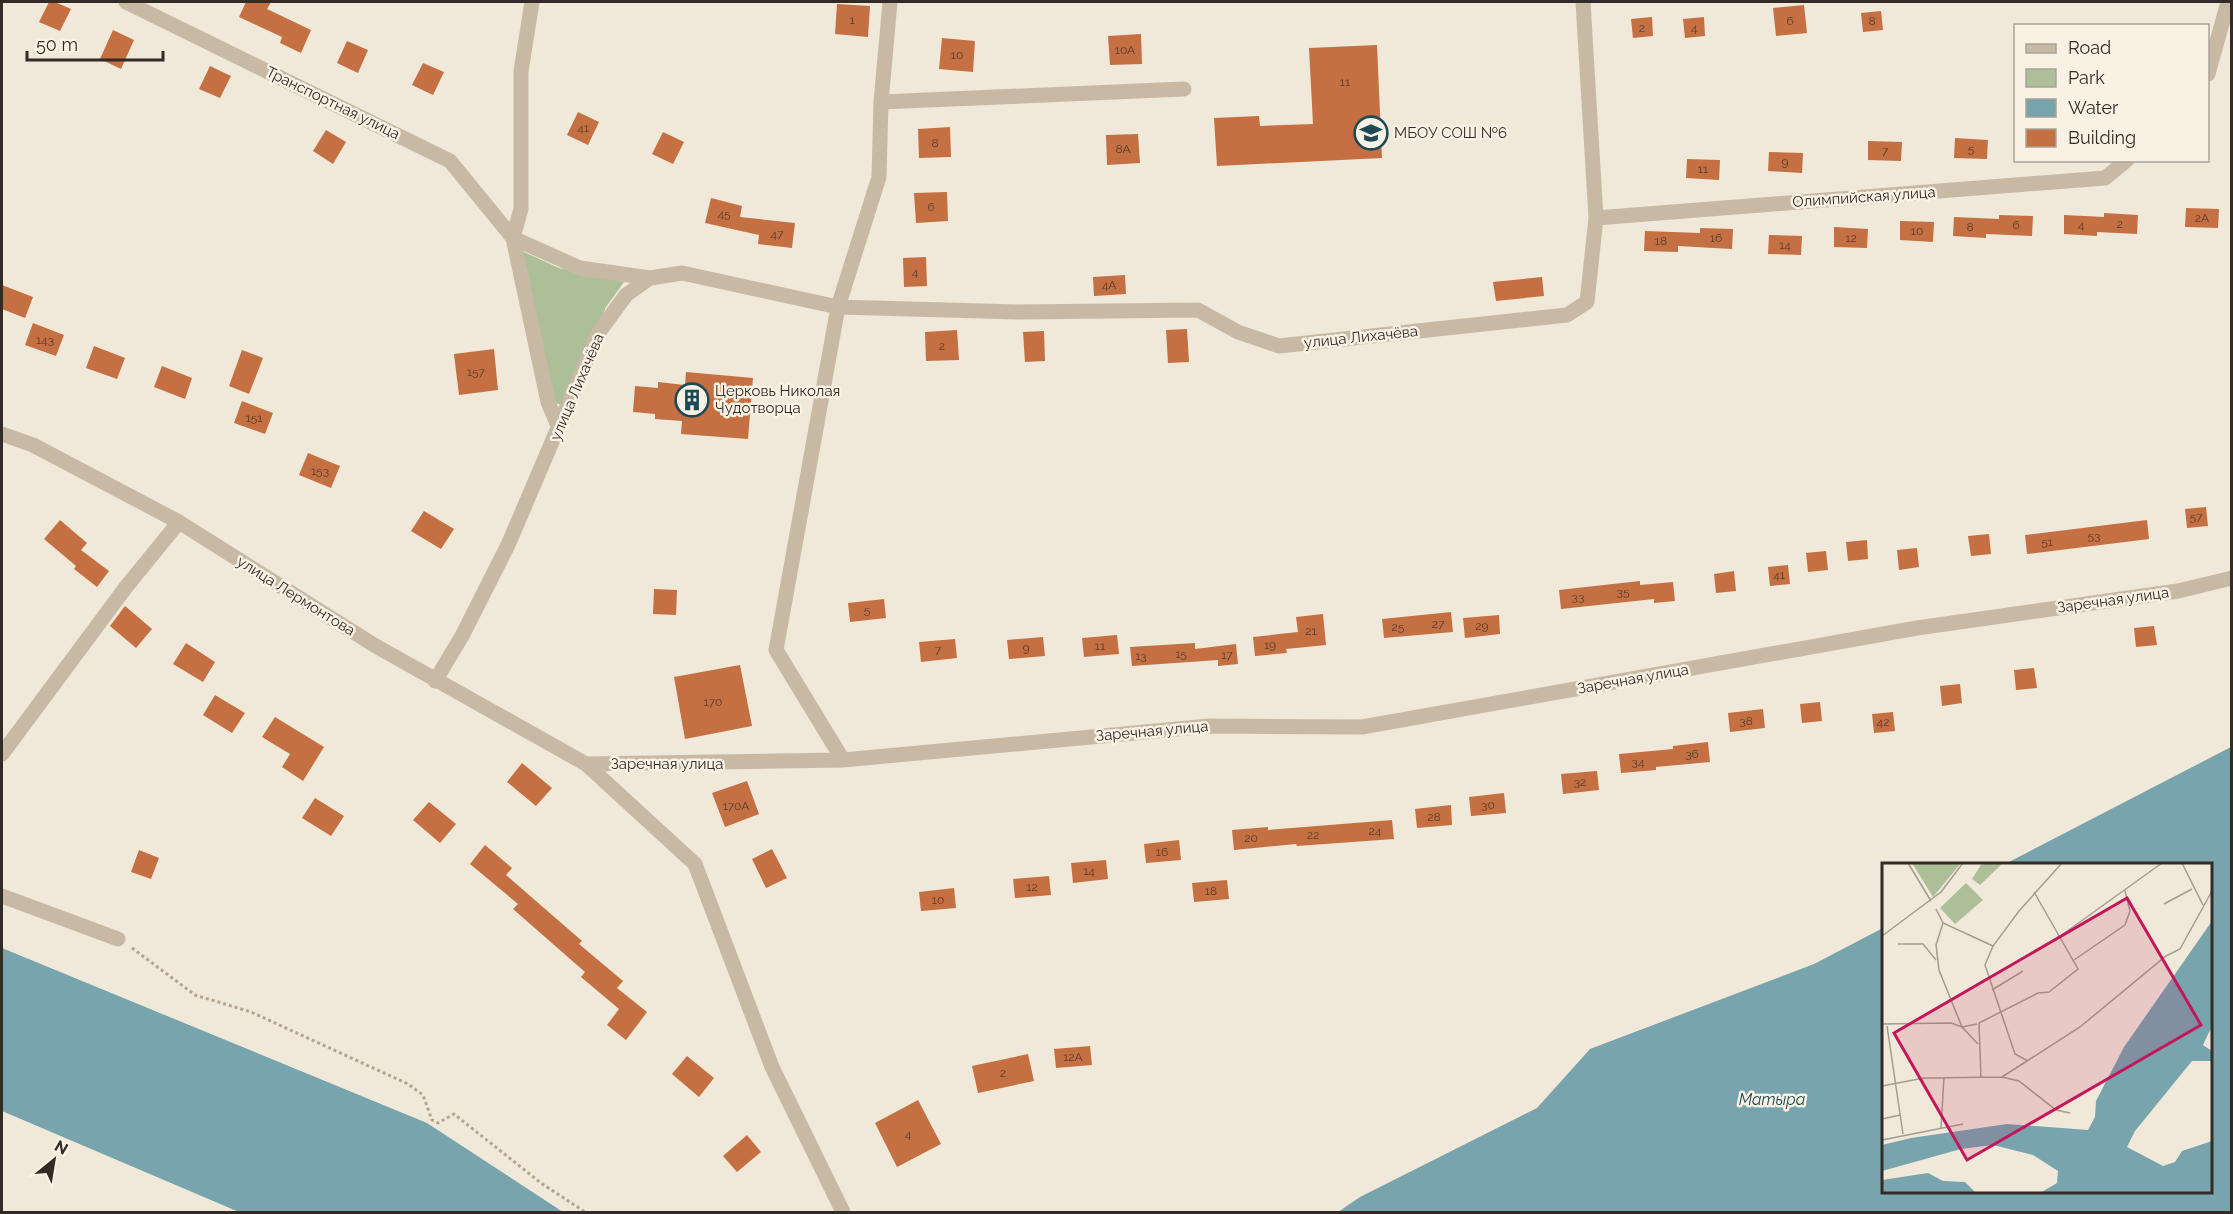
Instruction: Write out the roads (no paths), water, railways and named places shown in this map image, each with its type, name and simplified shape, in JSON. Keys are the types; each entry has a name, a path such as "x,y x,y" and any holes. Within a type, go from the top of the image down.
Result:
{"street":[{"name":"Транспортная улица","path":"126,2 450,161 513,238 580,268 650,278"},
{"name":"Транспортная улица","path":"532,2 521,71 522,209 513,238 548,402 559,428"},
{"path":"843,760 776,650 838,306 879,177 881,102 890,2"},
{"name":"улица Лихачёва","path":"435,681 462,636 508,545 599,332 626,295 650,278 682,273 838,306 1019,312 1198,310 1238,332 1280,346 1567,315 1587,302 1596,218 1583,2"},
{"path":"2209,70 2228,2"},
{"path":"881,102 1184,89"},
{"name":"Олимпийская улица","path":"1596,218 2105,178 2125,162"},
{"name":"улица Лермонтова","path":"2,434 33,445 179,522 374,645 586,764"},
{"path":"2,754 126,587 179,522"},
{"name":"Заречная улица","path":"586,764 843,760 1209,726 1362,727 1917,628 2178,591 2232,578"},
{"name":"Заречная улица","path":"586,764 695,864 772,1067 843,1212"},
{"path":"2,896 118,939"}],"water":[{"name":"Матыра","path":"2231,747 2231,1212 1338,1212 1360,1197 1537,1108 1590,1049 1814,964 1882,929 1882,1193 2212,1193 2212,863 2007,863"},
{"path":"2,948 427,1123 563,1212 239,1212 2,1111"}],"place":[{"name":"МБОУ СОШ №6","path":"1371,133"},
{"name":"Церковь Николая Чудотворца","path":"692,400"}]}
